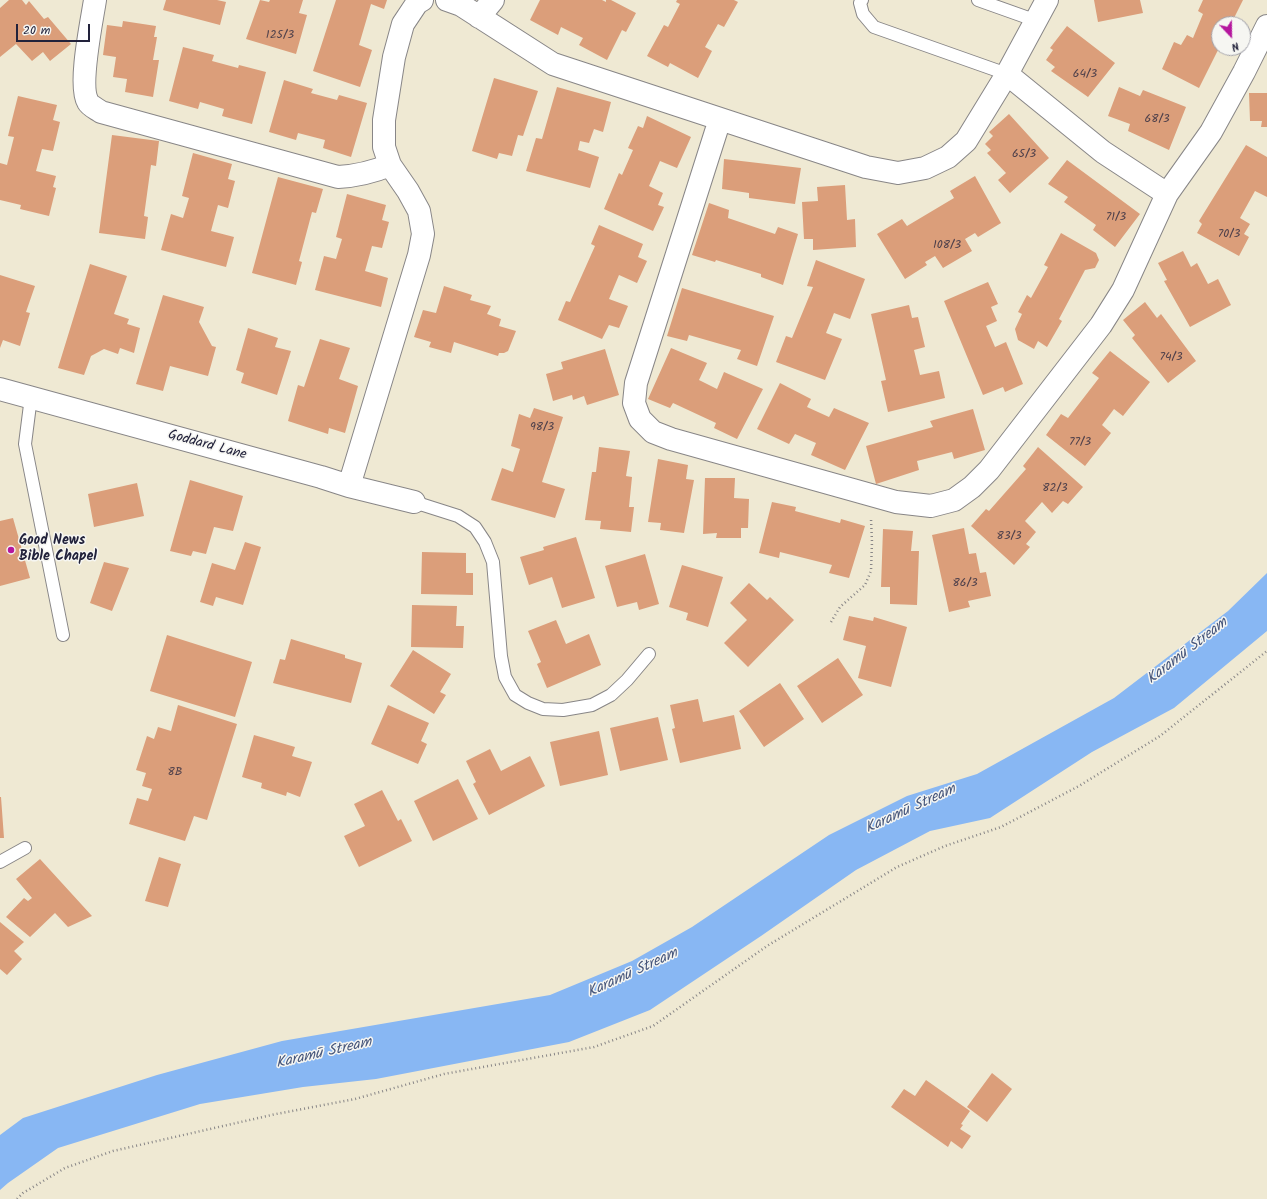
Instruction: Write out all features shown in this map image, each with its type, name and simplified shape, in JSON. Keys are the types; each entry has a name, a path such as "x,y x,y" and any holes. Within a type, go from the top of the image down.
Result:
{"street":[{"path":"95,0 85,66 84,85 88,102 100,112 338,177 355,176 390,165"},
{"path":"349,486 419,255 423,234 418,211 408,191 390,165 384,147 384,120 394,57 403,24 417,3 422,0"},
{"path":"447,0 461,5 554,64 866,167 898,173 925,168 948,157 966,141 1007,74 1047,0"},
{"path":"478,17 493,0"},
{"path":"720,120 636,383 634,403 640,419 653,432 671,439 896,502 931,506 954,500 972,487 989,470 1101,325 1123,290 1167,194 1210,132 1244,72 1267,26"},
{"path":"1007,74 1103,152 1167,194"},
{"name":"Goddard Lane","path":"0,389 349,486 414,502"}],"lane":[{"path":"862,0 860,3 863,14 874,27 1007,74"},
{"path":"978,0 1037,21"},
{"path":"31,397 24,444 63,635"},
{"path":"414,502 458,516 475,526 485,542 493,562 501,656 505,677 515,695 542,709 563,710 592,704 611,695 627,680 649,654"},
{"path":"0,862 25,848"}],"path":[{"path":"831,622 840,607 865,585 871,571 872,542 870,494"},
{"path":"17,1199 23,1192 65,1168 113,1151 276,1114 355,1099 444,1074 594,1048 652,1026 767,946 897,867 945,846 1001,827 1079,786 1160,736 1267,651"}],"water":[{"name":"Karamū Stream","path":"1267,573 1267,631 1174,708 1092,752 990,818 930,831 856,870 650,1010 569,1042 376,1079 303,1087 200,1104 58,1148 0,1190 0,1135 23,1118 157,1075 282,1041 550,995 632,961 692,927 829,835 907,796 977,774 1114,698 1228,611"}],"building":[{"path":"9,0 22,0 26,5 29,1 44,19 48,17 71,44 50,61 43,52 32,61 16,44 0,57 0,8"},
{"path":"166,0 217,0 226,2 220,25 163,10"},
{"path":"260,0 269,2 270,0 303,0 299,13 307,15 296,54 246,39"},
{"path":"336,0 387,0 384,9 371,4 359,45 372,50 360,87 313,71"},
{"path":"540,0 602,0 606,2 606,0 611,0 636,13 626,32 622,30 607,60 579,45 583,38 561,27 558,35 530,20"},
{"path":"677,0 734,0 738,2 724,27 718,24 705,47 712,51 698,78 670,63 668,67 647,56 664,25 668,27 680,4 676,2"},
{"path":"1094,0 1140,0 1143,13 1098,22"},
{"path":"1203,0 1243,0 1235,16 1211,16 1211,56 1215,56 1199,88 1162,69 1174,42 1181,45 1187,35 1193,38 1203,14 1198,11"},
{"path":"123,21 156,26 154,37 157,37 153,60 159,60 153,97 125,92 127,79 113,77 116,57 103,55 107,25 122,27"},
{"path":"1067,26 1115,63 1088,97 1051,71 1055,67 1046,60 1053,50 1050,48"},
{"path":"183,47 214,55 212,61 238,68 239,65 266,72 252,124 222,116 224,109 200,102 198,109 169,101"},
{"path":"494,78 538,91 523,136 518,135 512,156 499,153 497,159 472,151"},
{"path":"284,80 313,89 311,93 337,100 339,95 367,103 351,157 323,148 325,140 298,133 296,140 269,132"},
{"path":"557,87 611,102 603,132 594,129 589,143 580,141 578,150 599,157 590,188 526,171 536,138 542,139"},
{"path":"1119,87 1140,96 1143,90 1186,107 1169,150 1128,131 1130,124 1108,116"},
{"path":"1249,93 1267,93 1267,127 1261,127 1262,121 1250,121"},
{"path":"18,96 57,105 53,120 60,122 53,151 42,149 36,171 56,176 53,187 56,188 49,216 20,209 21,205 0,200 0,163 7,165 14,137 8,136"},
{"path":"1009,114 1049,158 1010,193 998,180 1006,173 987,153 991,150 985,144 993,136 989,132"},
{"path":"647,116 691,137 677,168 660,161 649,186 663,193 658,205 664,207 653,231 604,209 619,173 622,175 633,150 628,148 638,126 643,128"},
{"path":"112,135 159,141 156,166 151,165 144,216 148,217 145,239 99,233"},
{"path":"1246,145 1267,157 1267,197 1255,191 1240,218 1250,224 1244,234 1249,237 1239,256 1197,233 1202,224 1199,221"},
{"path":"193,153 232,164 228,179 235,181 228,208 218,205 211,231 234,237 226,267 161,250 171,214 183,218 189,198 182,196"},
{"path":"724,159 801,168 795,204 749,198 749,193 722,189"},
{"path":"1067,160 1140,214 1115,247 1093,230 1096,225 1064,202 1068,197 1048,184"},
{"path":"975,176 1001,223 978,237 975,233 965,239 972,251 943,268 935,256 925,262 927,265 905,279 877,234 902,219 907,226 954,198 950,191"},
{"path":"278,177 323,189 316,213 312,212 299,261 302,262 296,285 252,273"},
{"path":"845,185 847,220 855,219 856,247 813,250 813,239 804,239 802,202 818,201 817,187"},
{"path":"347,194 386,205 382,220 389,222 382,248 372,246 365,271 388,278 381,307 315,290 324,256 336,259 342,239 336,237"},
{"path":"709,203 729,210 728,218 775,234 778,227 798,234 783,285 761,277 761,274 716,260 715,262 692,255"},
{"path":"599,225 643,244 638,257 647,261 637,283 619,275 609,299 628,306 619,328 609,325 602,339 558,320 566,301 570,302 595,246 591,244"},
{"path":"1061,233 1096,253 1099,260 1095,268 1085,270 1059,319 1062,321 1047,347 1038,341 1034,349 1018,340 1015,329 1022,314 1018,312 1027,295 1031,298 1048,267 1044,265"},
{"path":"1183,251 1191,267 1197,263 1208,284 1218,279 1231,305 1190,327 1164,281 1167,280 1158,263"},
{"path":"816,260 865,279 850,319 834,313 826,333 842,339 825,380 776,362 786,336 792,338 813,287 807,286"},
{"path":"90,264 127,276 114,314 129,319 127,324 140,328 134,353 120,348 118,354 104,349 91,356 84,375 58,368"},
{"path":"0,275 35,286 26,312 30,313 20,346 3,340 0,348"},
{"path":"988,282 998,304 991,307 997,321 986,326 995,347 1006,342 1023,384 1005,392 1003,387 983,395 944,301"},
{"path":"444,286 472,295 470,300 491,306 487,314 501,319 499,326 516,331 508,351 499,353 498,356 454,342 451,353 429,347 431,342 414,337 423,310 436,313"},
{"path":"682,288 774,316 757,366 737,359 741,350 689,335 687,341 667,336"},
{"path":"163,295 204,307 199,322 212,346 216,347 208,376 170,366 163,391 136,384"},
{"path":"1145,302 1157,318 1161,314 1196,361 1168,383 1132,338 1135,335 1123,320"},
{"path":"909,305 912,318 918,317 925,347 914,350 920,375 939,371 945,398 888,412 881,381 886,380 871,314"},
{"path":"248,328 278,338 275,347 291,351 277,395 241,383 244,373 236,370"},
{"path":"320,339 350,348 339,379 358,386 345,433 329,428 328,434 288,421 298,385 304,387"},
{"path":"671,348 707,363 699,380 717,389 724,372 763,389 737,439 714,428 716,423 673,403 670,408 648,399"},
{"path":"605,349 619,395 587,405 584,396 573,400 572,395 553,401 546,374 563,369 561,362"},
{"path":"1110,351 1150,382 1123,416 1114,409 1102,425 1111,433 1085,466 1046,435 1061,414 1068,418 1099,378 1092,373"},
{"path":"780,383 811,399 807,407 829,417 834,408 869,423 845,470 811,455 816,443 795,434 789,444 757,429"},
{"path":"534,408 563,417 542,482 565,489 555,518 491,500 502,468 513,472 520,449 511,446 519,414 530,418"},
{"path":"973,409 985,450 954,459 952,452 917,461 919,470 876,484 866,446 933,427 930,421"},
{"path":"599,447 630,451 626,476 632,477 629,507 634,507 631,532 600,529 601,521 585,520 592,472 596,472"},
{"path":"1038,447 1083,487 1068,504 1063,501 1052,513 1042,502 1025,521 1036,532 1026,544 1030,547 1014,565 971,526 986,509 989,511 1026,469 1023,466"},
{"path":"658,459 688,465 686,479 694,480 684,533 660,530 661,523 648,522"},
{"path":"705,478 735,478 734,498 749,499 748,528 741,528 741,538 716,538 717,533 703,534"},
{"path":"190,480 243,496 233,531 214,527 206,554 193,551 191,556 170,551"},
{"path":"137,483 144,516 94,527 88,494"},
{"path":"772,502 796,507 795,511 840,523 841,519 865,526 849,578 829,573 832,565 780,552 779,558 759,553"},
{"name":"Good News Bible Chapel","path":"13,518 30,578 0,586 0,521"},
{"path":"964,528 969,554 976,553 980,573 986,572 991,596 968,601 970,607 949,612 932,535"},
{"path":"883,529 913,531 911,551 919,551 917,605 890,604 890,587 881,587"},
{"path":"576,537 595,598 562,608 552,577 529,585 520,557 544,550 543,547"},
{"path":"245,542 261,547 243,605 216,597 213,606 200,602 212,563 235,570"},
{"path":"422,552 466,553 466,573 473,573 473,595 421,594"},
{"path":"645,554 659,604 639,610 637,602 617,607 605,566"},
{"path":"104,562 129,568 112,611 90,603"},
{"path":"682,565 723,577 708,627 686,620 688,613 669,607"},
{"path":"749,583 767,600 770,597 794,620 748,667 724,643 747,620 730,603"},
{"path":"412,605 457,606 456,626 464,626 463,648 411,647"},
{"path":"849,616 873,621 874,617 907,627 891,687 858,678 866,646 843,640"},
{"path":"556,620 566,644 589,634 601,665 547,688 537,664 541,662 528,631"},
{"path":"167,635 252,662 235,717 150,691"},
{"path":"291,639 345,655 345,658 362,663 351,703 273,683 280,659 285,660"},
{"path":"413,650 451,674 440,692 446,695 434,714 390,686"},
{"path":"838,658 863,695 822,723 797,686"},
{"path":"780,683 804,719 764,747 739,711"},
{"path":"698,699 703,722 734,715 741,749 680,763 672,729 675,728 670,705"},
{"path":"178,705 237,724 207,820 194,816 185,841 129,824 137,798 148,801 152,789 142,786 146,773 136,770 147,736 154,739 158,727 171,731"},
{"path":"388,705 429,723 421,741 427,744 418,764 371,744"},
{"path":"658,717 668,760 620,771 610,728"},
{"path":"599,731 608,775 560,786 550,742"},
{"path":"254,735 295,747 292,756 312,762 300,797 287,792 286,796 261,788 262,783 242,777"},
{"path":"490,749 501,771 530,756 545,786 489,815 473,784 476,782 466,761"},
{"path":"458,779 478,819 433,841 414,801"},
{"path":"382,790 398,821 401,819 412,841 359,867 344,836 365,826 354,804"},
{"path":"1,797 4,838 0,838"},
{"path":"159,857 181,864 168,907 145,901"},
{"path":"40,859 92,916 68,927 55,913 30,937 6,917 24,898 28,901 32,898 16,879"},
{"path":"0,922 24,942 14,951 22,959 7,975 0,969"},
{"path":"992,1073 1012,1089 987,1122 967,1107"},
{"path":"926,1080 970,1111 961,1124 963,1125 960,1129 971,1136 962,1149 951,1141 948,1147 891,1107 904,1089 915,1096"}],"place":[{"name":"Good News Bible Chapel","path":"11,550"}]}
